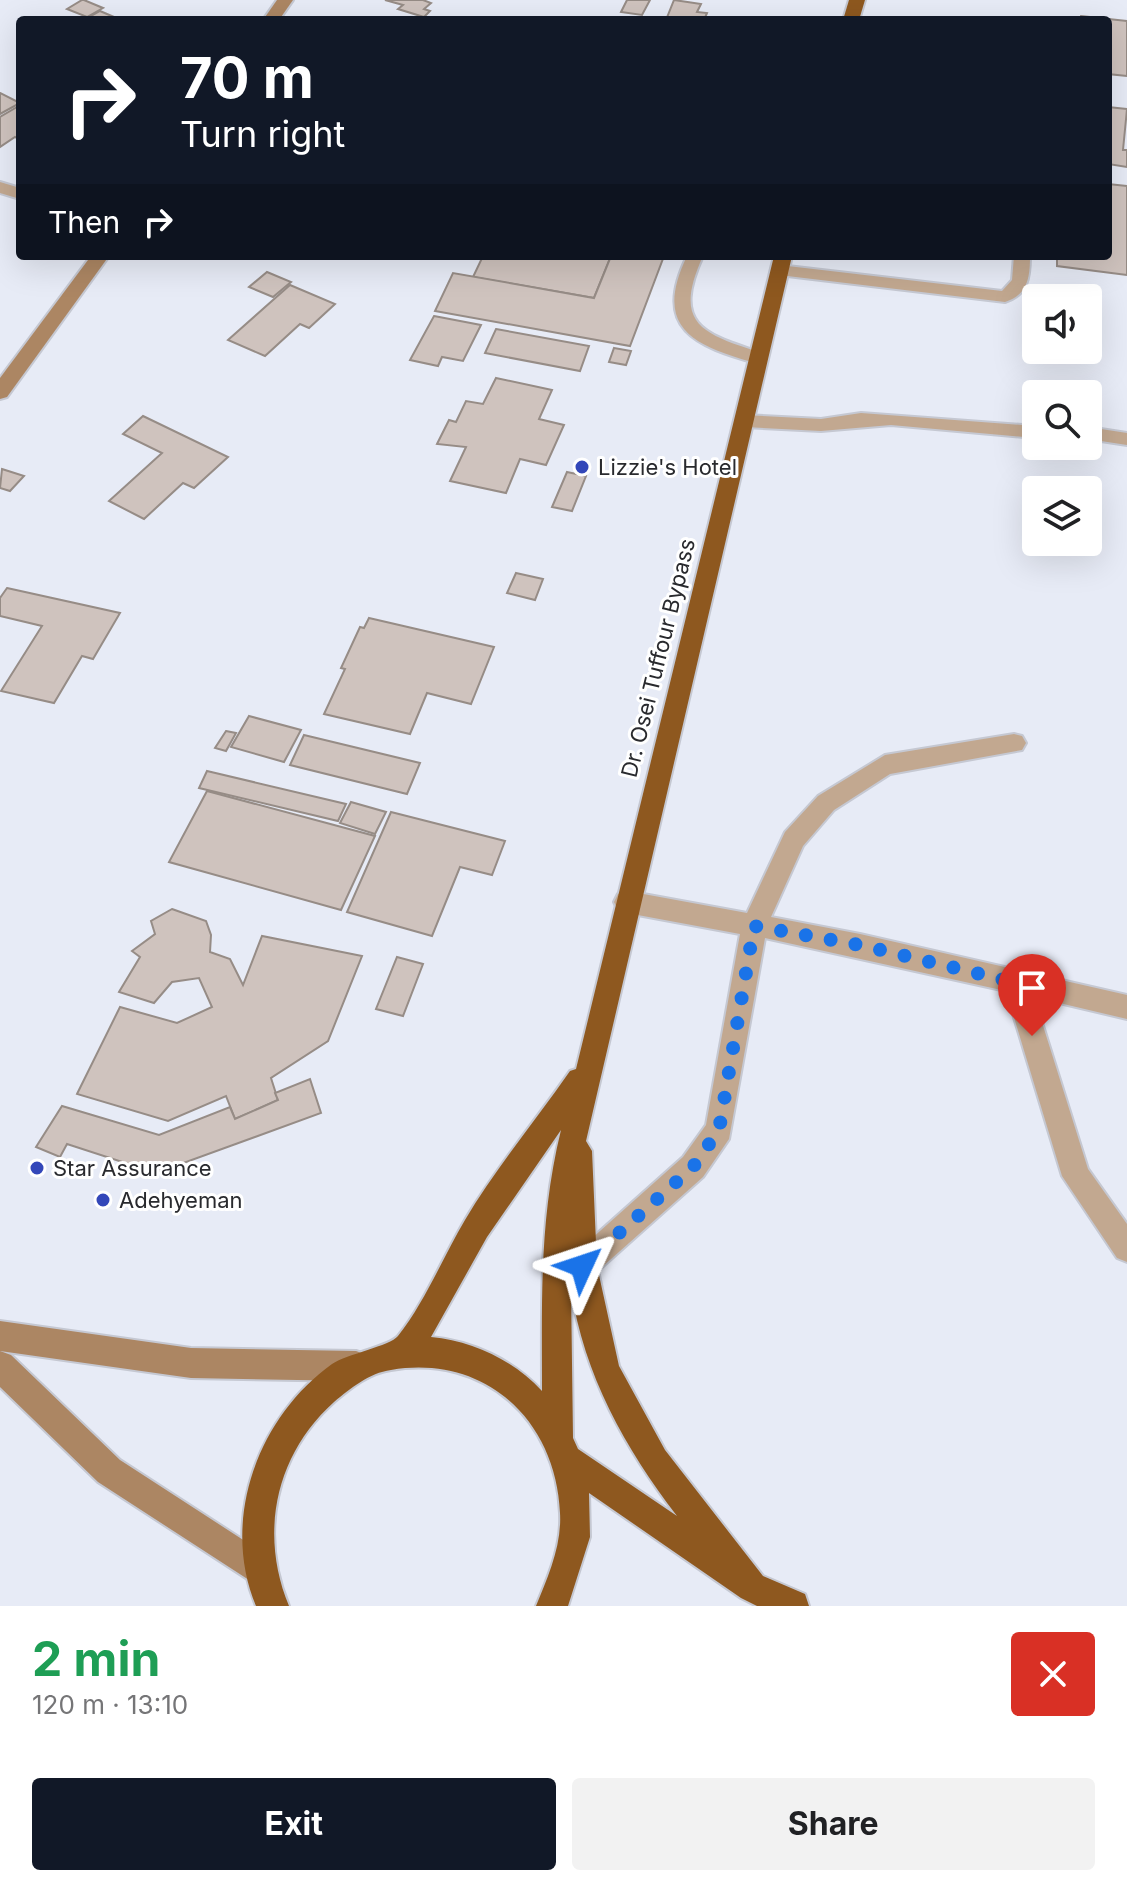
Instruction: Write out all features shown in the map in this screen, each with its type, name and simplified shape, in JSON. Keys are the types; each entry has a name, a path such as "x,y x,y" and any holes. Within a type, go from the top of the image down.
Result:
{"highway":[{"name":"Dr. Osei Tuffour Bypass","path":"552,1606 570,1565 576,1512 563,1448 557,1213 586,1072 781,263"},
{"name":"Dr. Osei Tuffour Bypass","path":"406,1351 477,1227 586,1072"},
{"path":"577,1112 582,1266 605,1371 654,1461 752,1587"},
{"path":"264,1593 258,1519 267,1472 289,1428 319,1392 356,1366 406,1351 467,1355 520,1385 563,1448 752,1587 793,1606"}],"main road":[{"path":"3,384 97,260"},
{"path":"0,1336 191,1363 356,1366"},
{"path":"0,1366 109,1471 264,1593"}],"street":[{"path":"582,1266 693,1167 719,1130 754,926 794,839 826,803 885,765 1014,743"},
{"path":"627,902 860,945 1127,1007"},
{"path":"1017,983 1076,1176 1127,1248"}],"lane":[{"path":"694,260 679,305 683,321 698,335 715,344 759,358"},
{"path":"781,263 1005,297 1016,292 1021,284 1022,260"},
{"path":"745,421 821,425 891,419 1022,431"},
{"path":"1102,435 1127,439"}],"building":[{"path":"82,0 103,8 89,16 67,9"},
{"path":"385,0 423,0 431,3 424,9 430,11 425,16 398,9 403,5"},
{"path":"627,0 650,0 642,15 621,12"},
{"path":"674,0 701,4 697,12 707,13 706,16 668,16"},
{"path":"100,11 112,16 91,16"},
{"path":"1112,19 1127,21 1127,76 1112,74"},
{"path":"0,93 16,101 16,105 0,114"},
{"path":"1112,107 1127,109 1123,150 1127,150 1127,167 1112,165"},
{"path":"16,108 16,138 0,147 0,117"},
{"path":"1112,184 1127,186 1127,275 1057,266 1057,260 1112,260"},
{"path":"481,260 609,260 594,298 473,277"},
{"path":"609,260 662,260 630,346 435,311 453,273 594,298"},
{"path":"267,272 291,282 273,297 249,287"},
{"path":"290,285 335,304 309,328 300,324 265,356 228,340"},
{"path":"434,316 481,325 463,361 442,357 438,366 410,360"},
{"path":"496,329 589,346 580,371 485,353"},
{"path":"614,348 631,351 626,365 609,362"},
{"path":"496,378 552,390 539,419 564,425 546,465 520,459 506,493 450,481 466,447 437,444 449,420 456,422 466,401 483,404"},
{"path":"143,416 228,457 194,488 183,483 144,519 109,501 162,453 123,434"},
{"path":"2,469 24,476 10,491 0,488"},
{"path":"567,472 586,476 572,511 552,507"},
{"path":"516,573 543,579 535,600 507,593"},
{"path":"7,588 120,613 93,659 82,656 54,703 1,691 42,626 0,616 0,598"},
{"path":"369,618 494,647 471,704 427,693 410,734 324,714 360,627 364,628"},
{"path":"249,716 301,730 284,762 231,747"},
{"path":"226,731 236,733 226,751 215,748"},
{"path":"304,735 420,763 407,794 290,765"},
{"path":"207,771 346,804 338,821 199,788"},
{"path":"207,791 375,836 341,910 169,862"},
{"path":"351,802 386,812 375,834 340,823"},
{"path":"391,812 505,841 492,875 460,867 432,936 347,912"},
{"path":"172,909 206,921 211,935 210,952 230,959 243,985 262,936 362,956 328,1041 271,1078 278,1100 235,1119 226,1096 168,1121 77,1094 120,1007 177,1023 212,1007 199,978 172,982 154,1003 119,992 140,957 132,951 155,934 151,921"},
{"path":"397,957 423,964 403,1016 376,1009"},
{"path":"310,1079 321,1113 156,1173 67,1144 60,1157 36,1147 62,1106 159,1135 230,1107 235,1119 278,1100 275,1093"}],"place":[{"name":"Lizzie's Hotel","path":"582,467"},
{"name":"Star Assurance","path":"37,1168"},
{"name":"Adehyeman","path":"103,1200"}],"route":[{"path":"582,1266 693,1167 719,1130 754,926 860,945 1017,983 1032,1036"}]}
